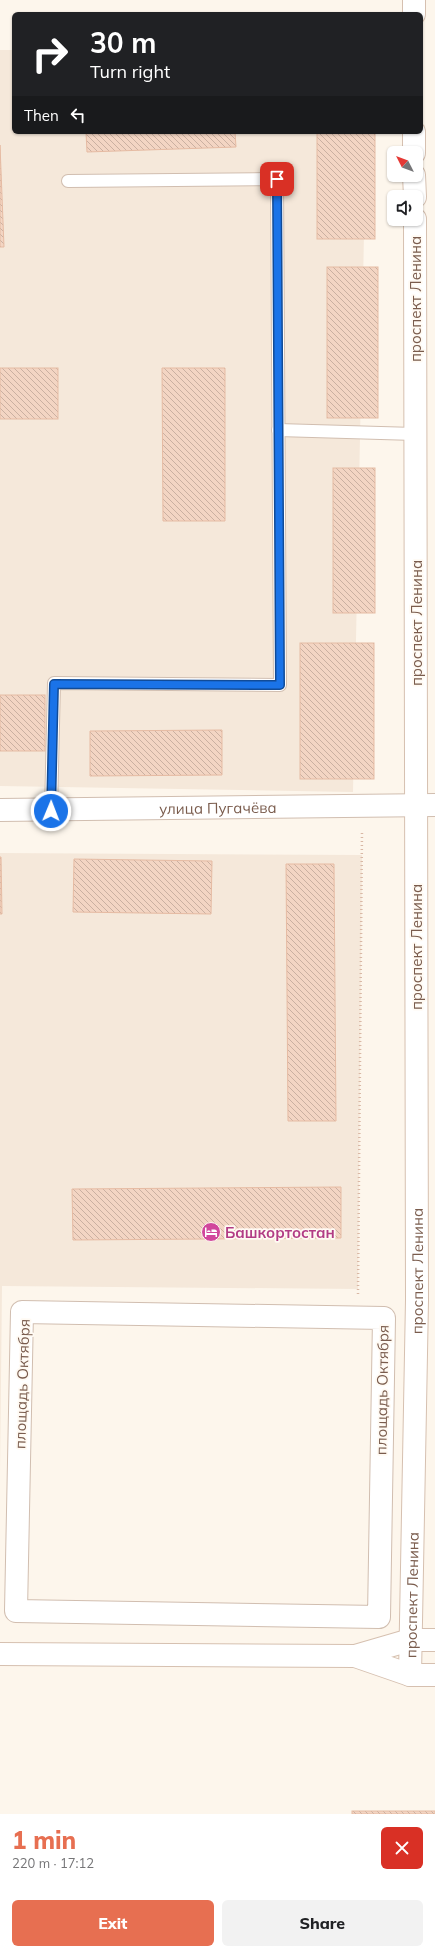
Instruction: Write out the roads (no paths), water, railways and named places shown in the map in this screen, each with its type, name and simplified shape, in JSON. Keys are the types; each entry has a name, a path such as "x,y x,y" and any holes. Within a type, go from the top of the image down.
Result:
{"street":[{"path":"414,0 414,12"},
{"path":"414,134 414,146"},
{"name":"проспект Ленина","path":"410,1675 426,805 415,434 415,226"},
{"name":"улица Пугачёва","path":"0,810 51,811 426,805"},
{"name":"площадь Октября","path":"22,1312 358,1318 384,1318 379,1617 16,1611 22,1312"},
{"path":"0,1654 355,1656 410,1640 435,1640"},
{"path":"355,1656 410,1675 435,1675"}],"lane":[{"path":"51,811 54,684 280,685 277,179 68,181"},
{"path":"278,430 415,434"}],"place":[{"name":"Башкортостан","path":"211,1232"}]}
